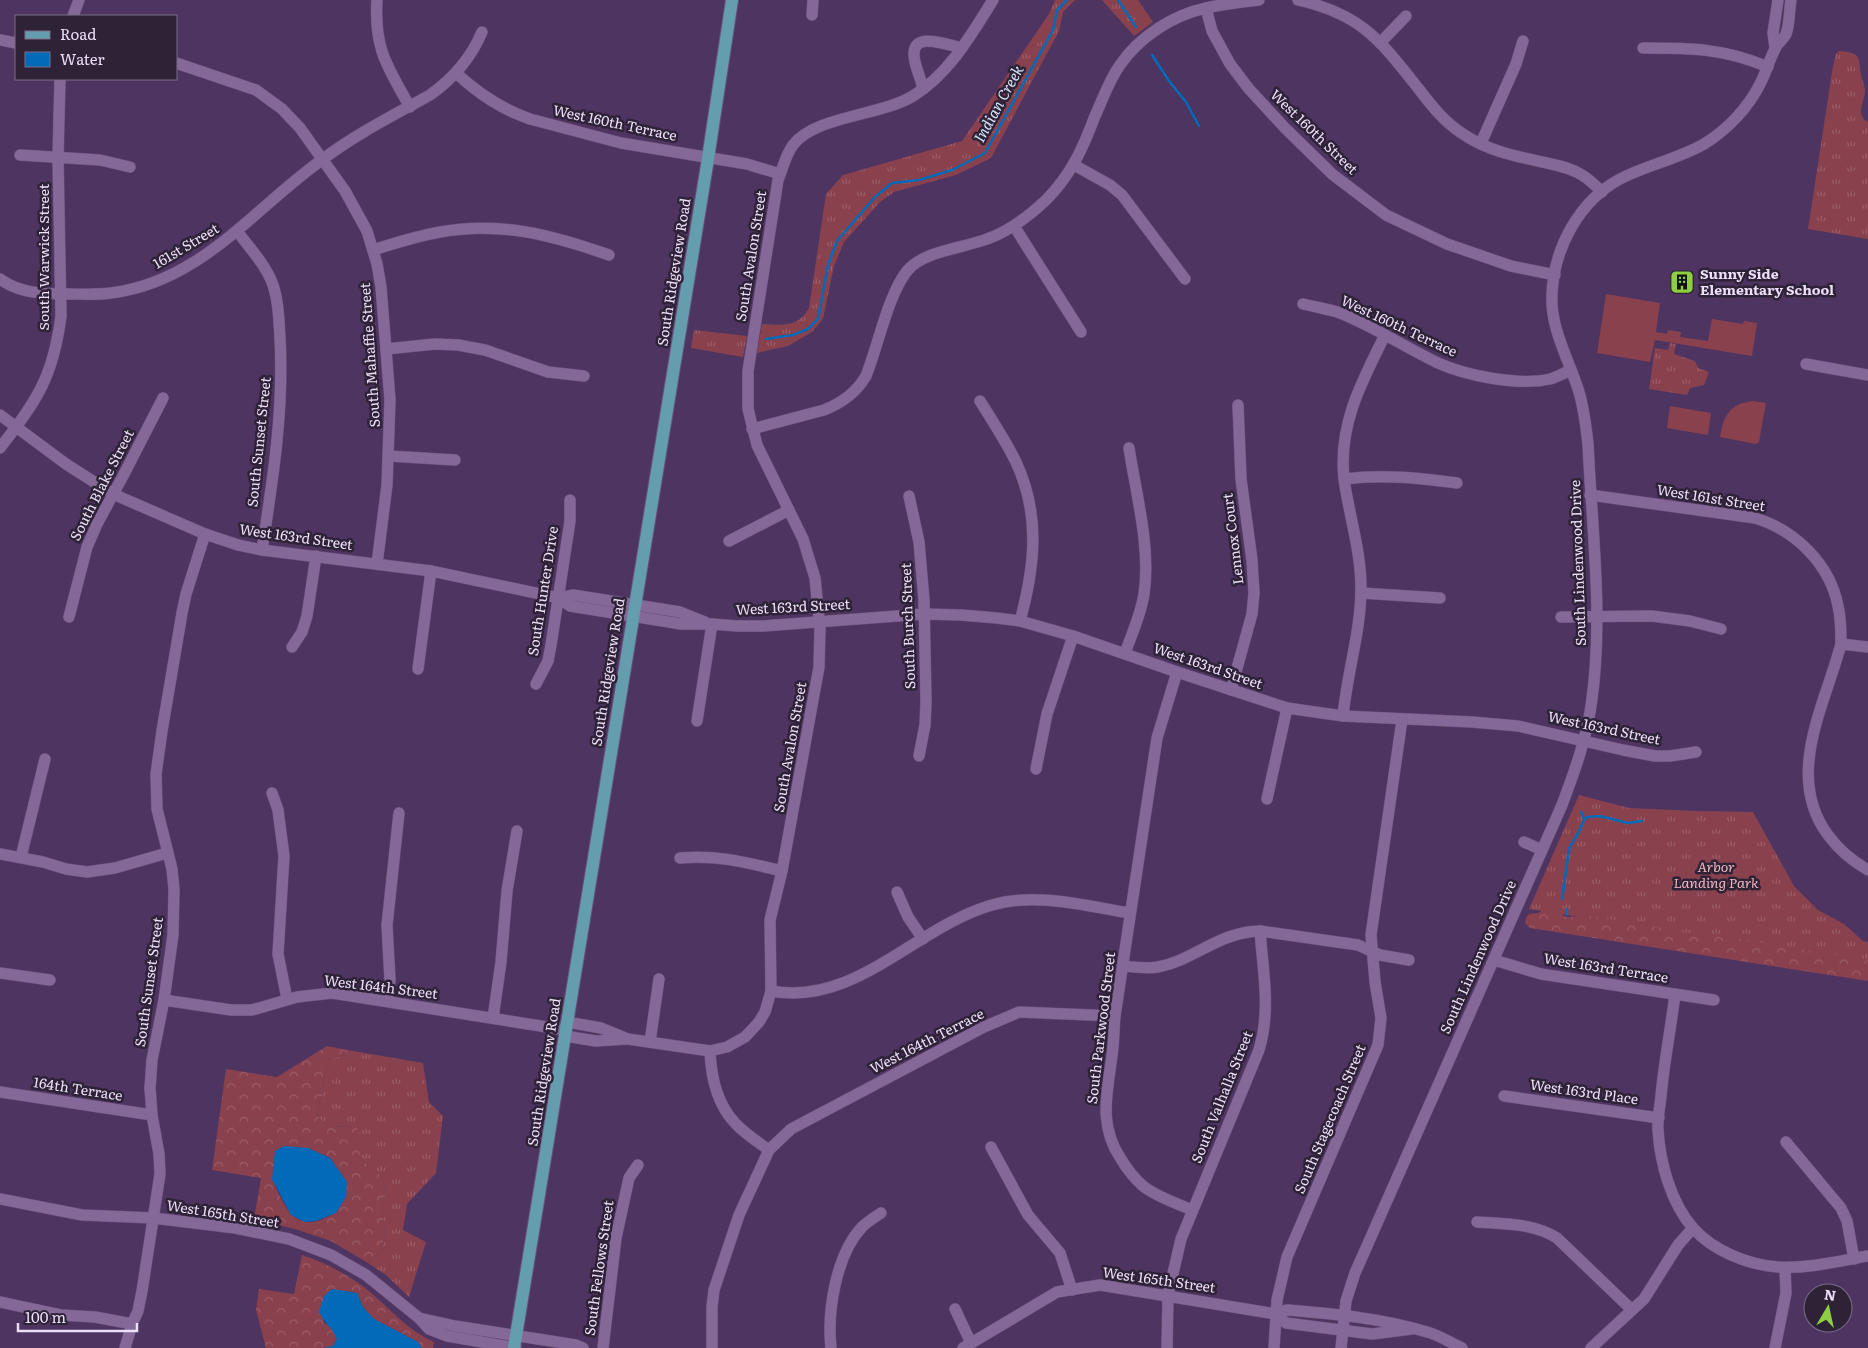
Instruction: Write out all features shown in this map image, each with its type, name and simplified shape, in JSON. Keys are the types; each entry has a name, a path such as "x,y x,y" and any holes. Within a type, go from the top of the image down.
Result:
{"main road":[{"name":"South Ridgeview Road","path":"515,1345 732,0"}],"street":[{"path":"74,15 79,0"},
{"path":"378,0 376,29 382,55 410,107"},
{"path":"812,16 813,0"},
{"name":"South Avalon Street","path":"771,991 770,920 782,871 819,667 820,621 815,578 803,539 761,454 752,429 747,400 748,371 778,180 784,159 794,144 809,131 842,119 884,109 912,97 923,89 952,62 993,0"},
{"path":"752,429 824,410 844,400 861,385 866,376 898,286 911,266 925,258 976,244 1014,226 1048,198 1074,165 1110,81 1127,55 1149,35 1172,20 1206,8 1259,0"},
{"path":"1298,0 1333,10 1350,18 1366,29 1380,43 1441,118 1462,134 1504,153 1570,169 1587,178 1602,192"},
{"name":"South Lindenwood Drive","path":"1775,48 1773,32 1778,0"},
{"name":"South Lindenwood Drive","path":"1341,1348 1346,1301 1355,1273 1562,805 1576,767 1590,709 1595,675 1597,616 1586,422 1579,393 1554,318 1552,293 1558,257 1567,234 1582,212 1602,192 1619,180 1687,152 1717,135 1740,114 1760,85 1775,48 1786,34 1791,0"},
{"name":"West 160th Street","path":"1206,8 1212,31 1230,64 1285,128 1332,174 1386,214 1447,244 1511,266 1555,275"},
{"path":"1380,43 1406,16"},
{"path":"237,231 322,159 347,142 410,107 436,90 456,73 470,55 482,32"},
{"path":"0,40 15,42"},
{"path":"923,89 914,55 917,44 922,41 928,41 962,48"},
{"path":"1481,143 1516,64 1523,41"},
{"path":"1643,48 1716,50 1747,58 1768,67"},
{"path":"178,64 238,83 265,95 289,115 322,159"},
{"name":"West 160th Terrace","path":"456,73 488,100 515,114 530,119 621,142 747,164 780,174"},
{"name":"South Warwick Street","path":"0,448 40,394 51,368 62,316 58,157 60,80"},
{"path":"20,155 100,160 130,167"},
{"name":"South Mahaffie Street","path":"322,159 357,211 373,250 381,287 390,400 389,456 385,507 377,564"},
{"path":"1074,165 1122,195 1185,280"},
{"path":"1014,226 1081,332"},
{"path":"373,250 442,231 487,228 510,229 547,235 608,255"},
{"name":"161st Street","path":"61,294 111,293 162,279 200,258 237,231"},
{"name":"South Sunset Street","path":"237,231 268,274 275,291 278,318 281,381 279,420 262,550"},
{"path":"0,279 8,285 22,290 61,294"},
{"name":"West 160th Terrace","path":"1303,304 1338,312 1439,364 1476,375 1527,382 1551,379 1571,370"},
{"path":"1344,716 1346,693 1359,625 1361,593 1355,528 1344,479 1343,449 1348,420 1358,390 1385,335"},
{"path":"386,349 435,344 458,345 485,350 548,372 584,376"},
{"path":"1806,364 1868,374"},
{"name":"South Blake Street","path":"68,617 87,546 164,398"},
{"path":"980,401 1015,461 1027,492 1034,531 1033,552 1028,591 1020,622"},
{"name":"Lennox Court","path":"1230,690 1252,614 1254,594 1252,560 1241,479 1238,405"},
{"name":"West 163rd Street","path":"0,415 66,464 113,494 205,534 238,545 262,550 431,571 558,598 570,606 634,611 681,624 763,626 924,614 961,615 1020,622 1073,636 1287,708 1344,716 1518,726 1655,756 1696,752"},
{"path":"1125,653 1139,614 1146,581 1141,527 1129,448"},
{"path":"389,456 454,460"},
{"path":"1344,479 1368,476 1410,477 1457,483"},
{"name":"West 161st Street","path":"1590,495 1755,518 1782,530 1805,547 1826,573 1834,590 1838,606 1841,644"},
{"name":"South Burch Street","path":"909,496 919,542 924,614 926,701 925,725 919,756"},
{"name":"South Hunter Drive","path":"536,684 548,661 570,521 570,500"},
{"path":"729,541 789,510"},
{"name":"South Sunset Street","path":"125,1348 138,1311 160,1174 150,1088 152,1060 164,1000 173,935 174,909 172,869 157,809 158,759 175,646 186,594 205,534"},
{"path":"292,647 302,632 307,616 316,556"},
{"path":"418,669 431,571"},
{"path":"1361,593 1440,598"},
{"path":"1561,617 1643,616 1674,618 1690,620 1721,629"},
{"path":"696,721 712,624"},
{"path":"1036,769 1047,714 1073,636"},
{"path":"1868,647 1841,644 1811,742 1807,768 1807,780 1812,807 1824,830 1848,857 1868,870"},
{"name":"South Parkwood Street","path":"1177,672 1157,738 1115,1016 1105,1103 1107,1130 1111,1141 1128,1170 1143,1186 1159,1196 1192,1210"},
{"path":"1267,800 1287,708"},
{"name":"South Stagecoach Street","path":"1274,1348 1277,1300 1287,1257 1378,1045 1381,1018 1371,951 1371,935 1402,720"},
{"path":"21,857 45,759"},
{"path":"272,793 278,810 284,856 278,954 287,999"},
{"path":"387,1001 390,980 387,925 399,814"},
{"path":"493,1018 501,962 506,900 518,831"},
{"path":"1524,842 1542,850"},
{"path":"0,854 87,872 115,868 167,853"},
{"path":"680,858 705,856 722,858 782,871"},
{"path":"897,892 908,917 923,939"},
{"path":"771,991 793,994 820,990 867,972 965,914 993,904 1030,899 1130,913"},
{"path":"1123,966 1139,968 1157,967 1174,962 1230,935 1246,931 1260,931 1358,945 1380,955 1409,960"},
{"name":"South Valhalla Street","path":"1192,1210 1259,1050 1263,1035 1266,998 1260,931"},
{"name":"West 163rd Terrace","path":"1494,960 1541,974 1714,1000"},
{"path":"0,973 50,980"},
{"path":"650,1042 659,979"},
{"name":"West 164th Street","path":"164,1000 230,1010 252,1010 297,996 332,993 566,1030 601,1028 628,1039 710,1051 726,1047 745,1037 765,1012 771,991"},
{"path":"1675,994 1663,1070 1658,1128 1660,1147 1668,1179 1678,1205 1693,1228 1713,1245 1730,1254 1760,1264 1785,1268 1868,1256"},
{"name":"West 164th Terrace","path":"769,1150 791,1129 984,1027 1019,1012 1115,1016"},
{"path":"710,1051 714,1083 726,1110 736,1124 769,1150 739,1215 718,1275 712,1307 712,1348"},
{"name":"164th Terrace","path":"0,1092 152,1115"},
{"name":"West 163rd Place","path":"1504,1096 1658,1118"},
{"path":"1786,1142 1841,1208 1847,1221 1854,1259"},
{"path":"991,1147 1028,1215 1060,1253 1072,1290"},
{"name":"South Fellows Street","path":"603,1348 616,1238 629,1178 638,1165"},
{"name":"West 165th Street","path":"0,1199 82,1216 153,1218 235,1228 289,1240 331,1255 366,1276 419,1318 429,1329 447,1336 515,1345 576,1345 582,1348"},
{"path":"1168,1348 1168,1295 1181,1239 1192,1210"},
{"path":"831,1348 831,1310 839,1271 847,1250 862,1227 881,1213"},
{"path":"1477,1222 1528,1226 1544,1230 1557,1238 1632,1310"},
{"path":"1590,1348 1644,1299 1678,1245 1693,1228"},
{"path":"1775,1348 1786,1293 1785,1268"},
{"name":"West 165th Street","path":"967,1346 1057,1292 1100,1285 1276,1314 1287,1310 1392,1322 1428,1332 1462,1348"},
{"path":"0,1302 61,1315 132,1324"},
{"path":"955,1309 967,1346"},
{"name":"West 165th Street","path":"1276,1314 1286,1323 1372,1334 1412,1329"}],"green space":[{"path":"1055,0 1075,0 1063,12 1059,31 991,158 956,175 894,192 880,202 844,242 834,266 823,319 812,332 788,346 757,353 762,324 783,325 795,322 809,308 826,194 843,175 962,141 1049,14"},
{"path":"1102,0 1138,0 1153,22 1134,36"},
{"path":"1839,51 1852,53 1858,57 1865,88 1861,112 1864,119 1868,122 1868,239 1808,229 1833,66 1836,54"},
{"path":"1606,294 1660,303 1656,332 1667,334 1668,330 1681,332 1680,337 1708,341 1712,319 1743,324 1744,321 1757,323 1752,356 1655,340 1650,362 1597,353"},
{"path":"694,330 747,336 743,357 691,348"},
{"path":"1670,343 1676,344 1674,354 1695,361 1698,368 1709,372 1704,385 1690,388 1687,395 1649,389 1655,348 1668,350"},
{"path":"1753,401 1766,403 1759,442 1756,444 1720,437 1723,423 1729,412 1738,405"},
{"path":"1670,406 1711,413 1708,435 1667,428"},
{"name":"Arbor Landing Park","path":"1579,795 1629,808 1753,812 1794,886 1818,910 1844,924 1863,941 1868,942 1868,963 1529,909"},
{"path":"1543,910 1559,913 1566,917 1588,916 1631,922 1682,932 1868,960 1868,981 1530,928 1525,923 1529,914 1538,913"},
{"path":"327,1046 347,1050 347,1055 328,1059 317,1116 328,1126 356,1127 364,1139 359,1157 381,1176 386,1187 381,1209 386,1231 381,1251 368,1263 331,1241 295,1229 254,1219 261,1178 212,1170 226,1069 277,1077","holes":["308,1148 330,1158 347,1182 336,1213 318,1221 309,1222 301,1220 294,1216 283,1203 272,1179"]},
{"path":"347,1050 423,1063 429,1102 443,1116 436,1173 407,1204 403,1230 426,1242 409,1297 386,1275 368,1263 381,1251 386,1231 381,1209 386,1187 381,1176 359,1157 356,1127 328,1126 317,1116 328,1059 347,1055"},
{"path":"302,1255 333,1268 361,1285 404,1323 434,1342 433,1348 422,1348 418,1342 374,1319 363,1307 357,1293 332,1289 323,1322 332,1328 337,1339 333,1346 323,1348 266,1348 256,1310 259,1289 294,1294"}],"water":[{"path":"284,1146 308,1148 330,1158 347,1182 346,1197 336,1213 316,1221 305,1222 291,1215 272,1179 275,1151"},
{"path":"332,1289 357,1293 363,1307 374,1319 418,1342 422,1348 323,1348 333,1346 337,1339 319,1312 324,1296"}],"waterway":[{"name":"Indian Creek","path":"766,339 793,335 808,329 818,319 828,265 837,241 875,197 892,183 919,180 952,170 985,153 1053,30 1057,10 1067,0"},
{"path":"1118,0 1136,27"},
{"path":"1152,55 1186,102 1199,126"},
{"path":"1581,812 1584,819"},
{"path":"1562,899 1569,849 1587,817 1600,816 1628,823 1642,821"},
{"path":"1567,909 1567,915"}],"place":[{"name":"Sunny Side Elementary School","path":"1682,282"}]}
